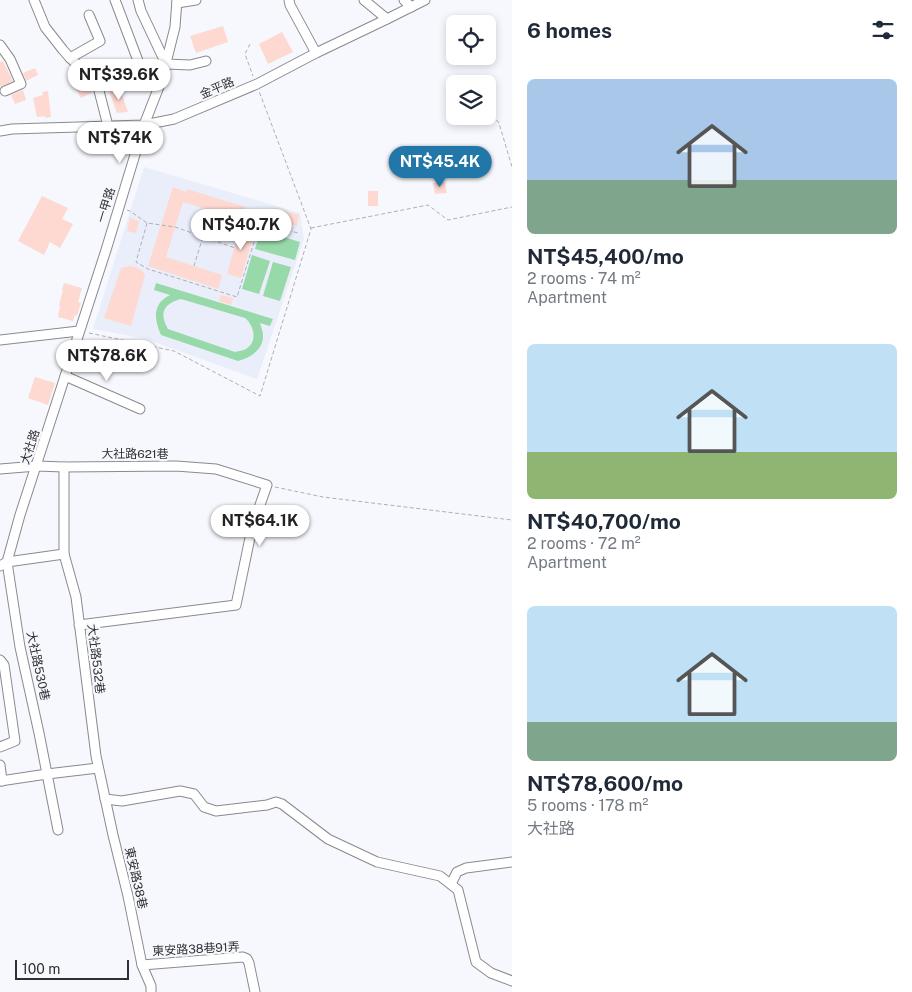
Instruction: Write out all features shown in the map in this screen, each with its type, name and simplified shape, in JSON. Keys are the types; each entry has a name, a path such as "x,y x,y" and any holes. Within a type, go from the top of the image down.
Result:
{"street":[{"path":"34,0 45,27 70,58 97,83 108,126"},
{"path":"115,0 143,74 162,79"},
{"path":"138,0 141,11 166,64 190,65 206,61"},
{"path":"177,2 196,0"},
{"path":"289,0 316,53"},
{"path":"364,0 387,19"},
{"path":"404,0 411,7"},
{"name":"金平路","path":"0,131 144,125 174,119 257,84 425,0"},
{"name":"一甲路","path":"79,331 144,125 162,79 175,27 177,2"},
{"path":"70,58 100,41 89,15"},
{"path":"0,45 10,59 21,84 5,91"},
{"path":"0,340 79,331"},
{"name":"大社路","path":"4,564 79,331"},
{"path":"65,376 140,409"},
{"name":"大社路621巷","path":"0,469 37,466 176,466 216,470 267,485"},
{"name":"大社路532巷","path":"64,467 64,554 76,597 98,768"},
{"path":"79,625 236,604 252,528 267,485"},
{"path":"4,564 64,554"},
{"name":"大社路530巷","path":"4,564 58,830"},
{"path":"0,660 4,665 15,741 0,747"},
{"path":"0,764 1,781 98,768"},
{"name":"東安路38巷","path":"98,768 142,965 151,986 151,992"},
{"path":"105,799 122,801 180,791 194,794 204,807 216,811 267,805 276,802 282,804 328,839 377,862 440,876 451,884 458,890 476,962 492,973 512,981"},
{"path":"451,884 457,872 466,868 512,862"},
{"name":"東安路38巷91弄","path":"142,965 243,957 249,963 255,992"}],"path":[{"path":"79,331 174,351 260,396 311,229 244,54 250,44"},
{"path":"496,119 499,123 512,168"},
{"path":"311,229 428,205 448,220 512,207"},
{"path":"119,207 130,211 147,223 175,227 235,248"},
{"path":"194,266 211,210"},
{"path":"147,223 136,262 148,269 237,297 260,223 298,233"},
{"path":"267,485 323,497 512,520"}],"shaded area":[{"path":"144,167 300,213 304,239 257,379 146,339 93,329"}],"green space":[{"path":"261,230 300,242 295,260 255,249"},
{"path":"252,255 270,261 259,294 242,289"},
{"path":"273,262 291,267 280,301 263,296"},
{"path":"156,283 273,319 270,326 260,323 263,336 261,345 255,353 238,361 161,335 156,318 157,307 170,295 154,290","holes":["181,299 245,318 253,330 253,339 251,344 244,350 235,352 168,329 163,314 167,306"]}],"building":[{"path":"223,26 228,42 196,53 190,36"},
{"path":"282,32 293,52 268,64 259,44"},
{"path":"3,61 13,81 0,87 0,62"},
{"path":"35,68 38,75 26,81 23,73"},
{"path":"84,80 91,86 93,92 81,98 74,85"},
{"path":"120,89 128,112 117,113 109,92"},
{"path":"23,90 26,100 15,104 11,95"},
{"path":"48,91 51,117 37,117 33,98 43,95 42,92"},
{"path":"445,182 447,193 435,194 433,183"},
{"path":"173,187 186,192 187,189 245,207 241,220 183,202 166,257 222,275 218,289 148,266"},
{"path":"368,191 378,191 378,206 368,206"},
{"path":"42,196 68,208 62,219 73,224 60,248 50,242 44,255 18,241"},
{"path":"275,208 299,215 297,226 272,220"},
{"path":"130,218 139,221 136,233 127,231"},
{"path":"241,224 256,228 241,278 227,274"},
{"path":"129,266 141,270 145,275 131,326 104,318 121,268"},
{"path":"64,283 82,288 78,302 81,303 77,316 75,315 73,321 58,317"},
{"path":"221,295 233,298 231,305 219,301"},
{"path":"35,377 55,383 48,405 28,398"}]}
